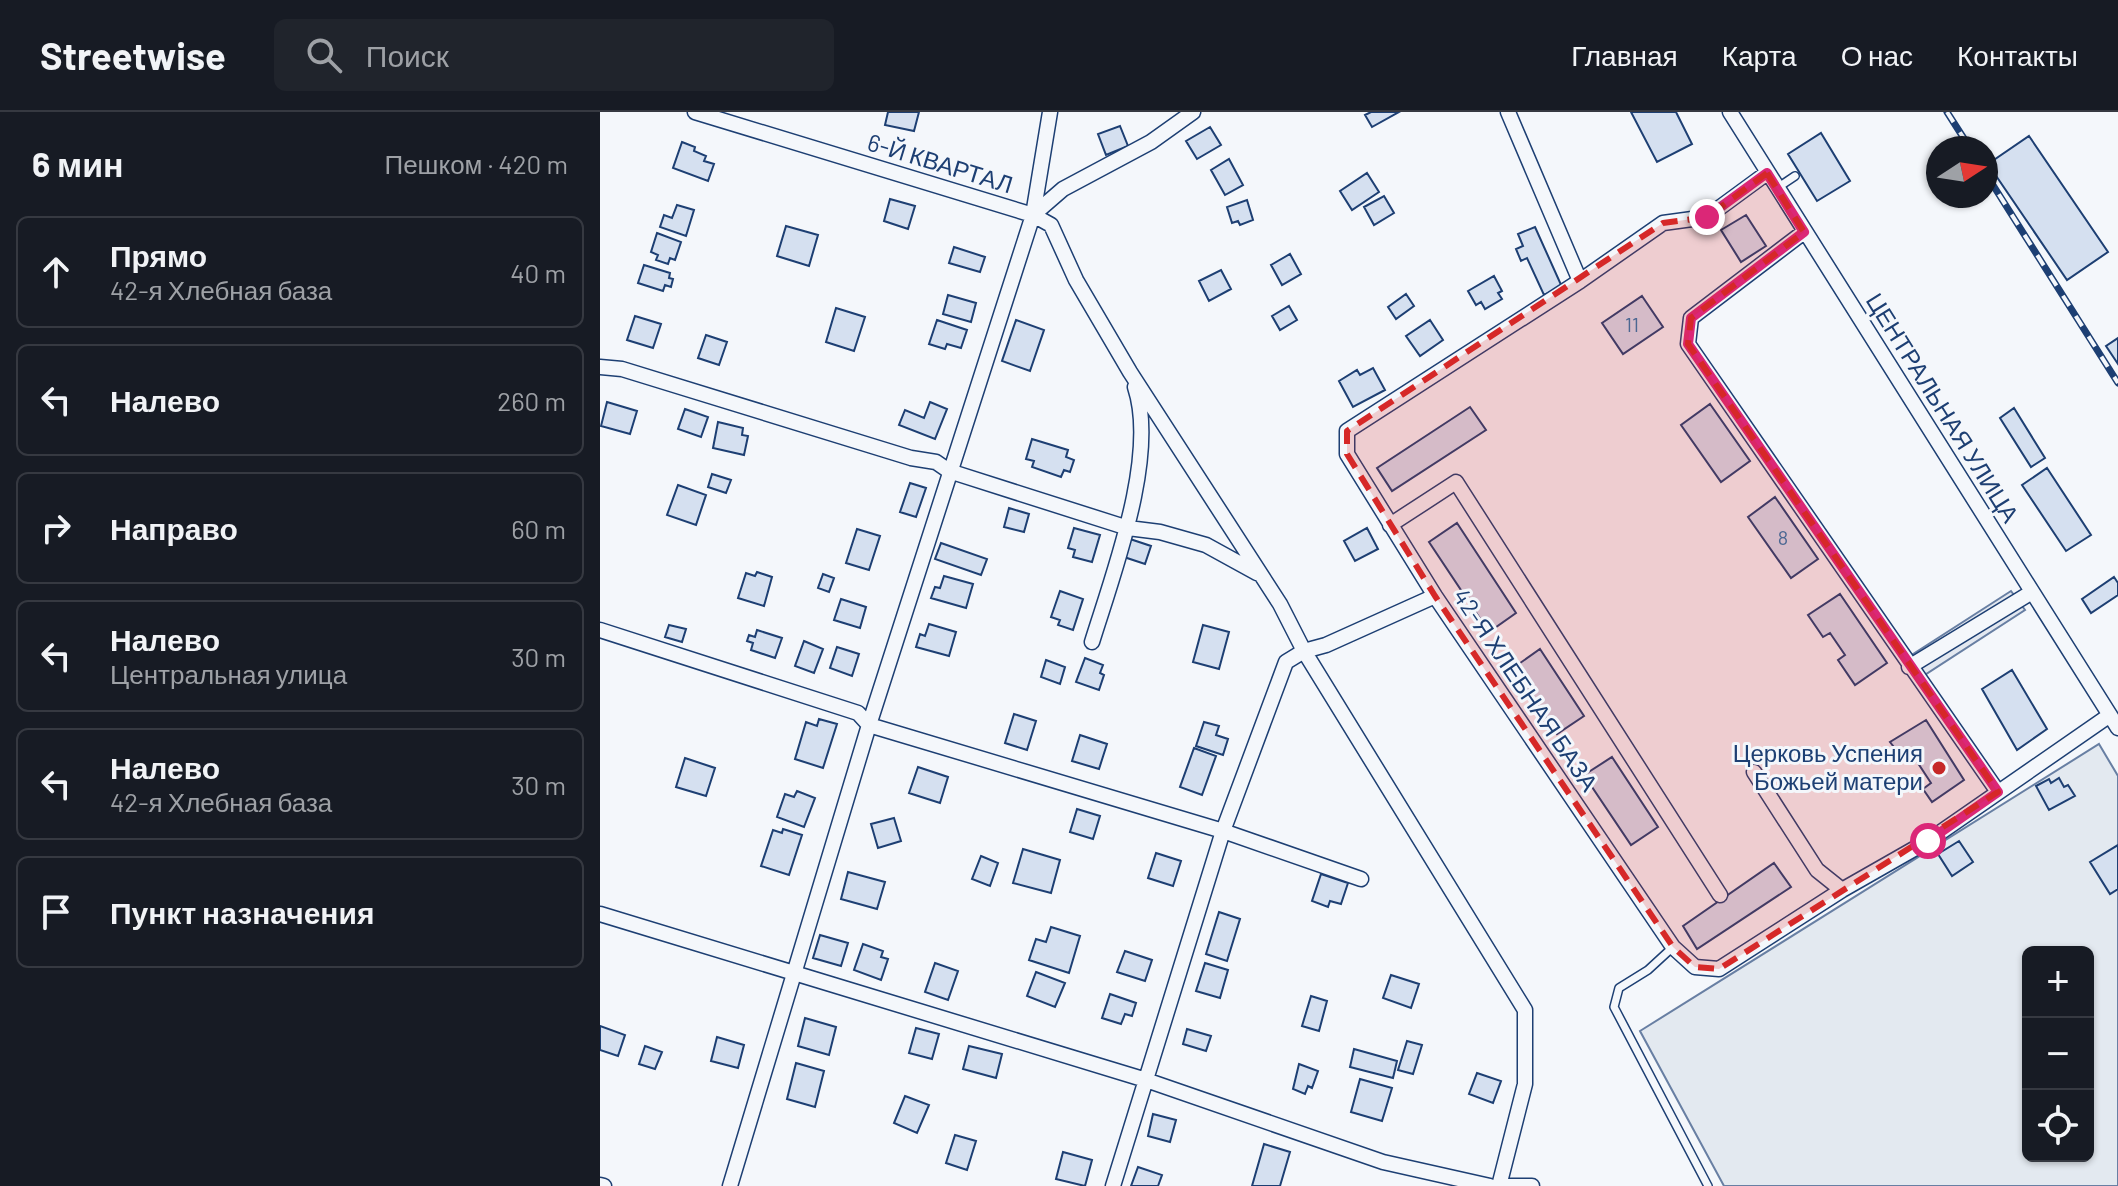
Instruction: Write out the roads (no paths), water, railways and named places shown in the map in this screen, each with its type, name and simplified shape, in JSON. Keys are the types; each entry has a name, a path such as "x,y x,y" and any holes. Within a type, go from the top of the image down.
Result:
{"street":[{"name":"6-Й КВАРТАЛ","path":"695,112 1033,215"},
{"path":"730,1186 869,725 1033,215 1050,112"},
{"path":"1033,215 1063,189 1151,142 1193,112"},
{"path":"1508,112 1580,281"},
{"name":"ЦЕНТРАЛЬНАЯ УЛИЦА","path":"1730,112 2114,722"},
{"name":"42-Я ХЛЕБНАЯ БАЗА","path":"1767,173 1707,217 1663,223 1580,281 1347,431 1347,454 1390,525 1673,947 1695,967 1719,969 2114,722"},
{"path":"1033,215 1051,225 1076,280 1130,372 1257,573 1280,604 1304,651 1525,1010 1525,1084 1499,1186"},
{"path":"1804,232 1691,318 1688,344 1998,792"},
{"path":"600,367 622,369 911,458 936,462 949,471 1128,528 1160,532 1206,545 1257,573"},
{"path":"1092,642 1128,528 1141,435 1140,401 1130,372"},
{"path":"1390,525 1456,482 1720,895"},
{"path":"1909,667 2032,592"},
{"path":"1113,1186 1223,831 1286,662 1304,651 1326,645 1435,596"},
{"path":"600,630 858,713 869,725 1223,831 1361,879"},
{"path":"1754,772 1817,870 1842,890"},
{"path":"600,914 1146,1080 1383,1162 1490,1186"},
{"path":"1508,1186 1532,1186"}],"lane":[{"path":"1777,188 1795,176"},
{"path":"1673,947 1648,970 1619,988 1614,1007 1708,1186"}],"railway":[{"path":"1947,112 1962,136"},
{"path":"1998,193 2118,383"}],"place":[{"name":"Церковь Успения Божьей матери","path":"1939,768"}]}
